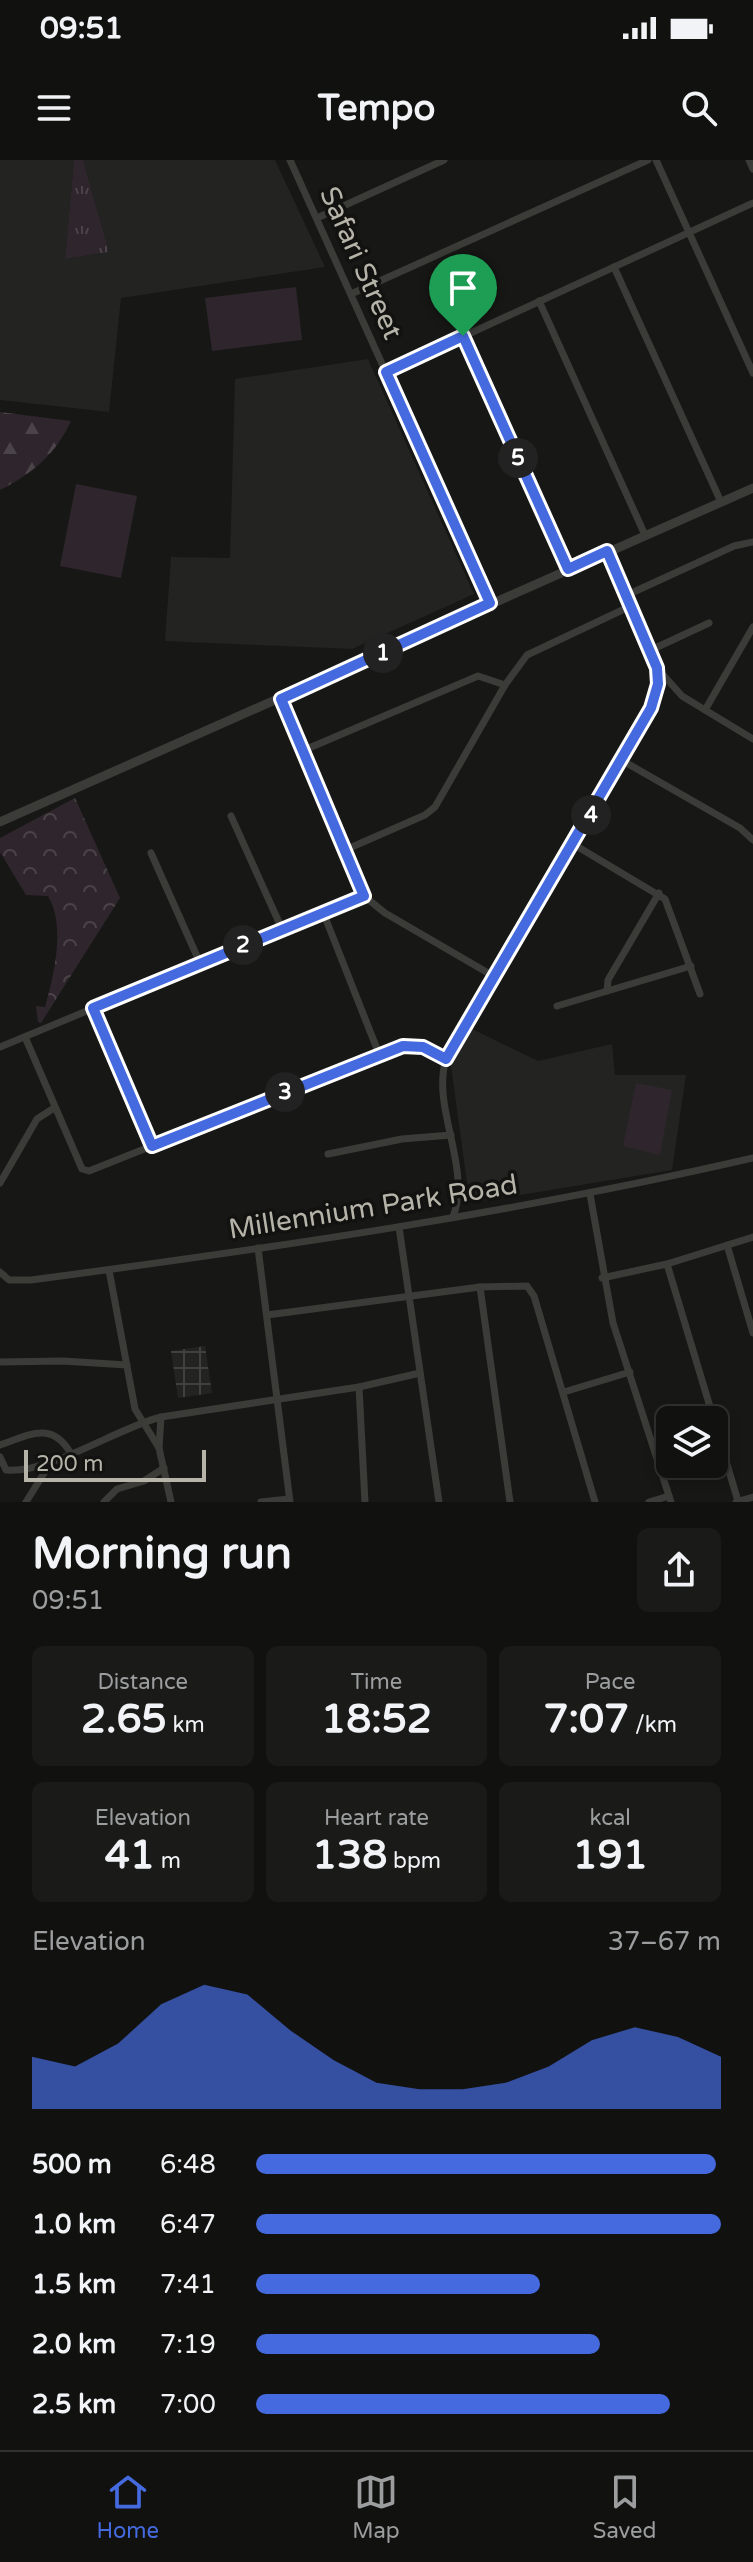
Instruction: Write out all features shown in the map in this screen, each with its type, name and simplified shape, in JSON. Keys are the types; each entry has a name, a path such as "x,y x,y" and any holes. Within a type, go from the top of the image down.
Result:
{"street":[{"name":"Safari Street","path":"290,160 490,603"},
{"path":"317,218 444,160"},
{"path":"351,294 648,160"},
{"path":"656,160 753,373"},
{"path":"749,160 753,169"},
{"path":"386,372 753,203"},
{"path":"614,267 721,502"},
{"path":"539,301 645,535"},
{"path":"463,336 568,569"},
{"path":"0,822 753,488"},
{"path":"627,595 734,546 753,542"},
{"path":"453,1217 460,1194 443,1075 446,1059 623,761 654,699 658,684 651,650 607,551"},
{"path":"345,850 431,812 505,685 533,650 633,605"},
{"path":"651,650 709,623"},
{"path":"705,710 753,627"},
{"path":"657,668 682,696 753,739"},
{"path":"302,751 468,679 482,675 505,685"},
{"path":"281,699 364,896 385,913 495,977"},
{"path":"623,761 752,838"},
{"path":"231,816 282,929"},
{"path":"573,844 659,893 673,913 700,994"},
{"path":"151,853 200,963"},
{"path":"607,991 608,980 659,893"},
{"path":"0,1047 364,896"},
{"path":"323,912 379,1054"},
{"path":"557,1006 691,966"},
{"path":"93,1008 152,1146"},
{"path":"25,1037 54,1108 86,1171 379,1054 413,1045 446,1059"},
{"path":"0,1183 37,1119 54,1108"},
{"path":"328,1154 402,1139 451,1135"},
{"name":"Millennium Park Road","path":"0,1272 4,1281 109,1270 399,1227 590,1194 753,1158"},
{"path":"590,1194 602,1278 670,1499 649,1502"},
{"path":"399,1227 439,1502"},
{"path":"602,1278 667,1264 753,1237"},
{"path":"727,1245 753,1333"},
{"path":"258,1248 279,1398 289,1500 261,1502"},
{"path":"667,1264 710,1406"},
{"path":"109,1270 135,1409 159,1448 171,1502"},
{"path":"267,1315 522,1284 531,1291 595,1502"},
{"path":"480,1287 510,1502"},
{"path":"0,1362 63,1361 127,1365"},
{"path":"564,1392 630,1372"},
{"path":"0,1457 8,1471 51,1462 161,1417 359,1387 420,1373"},
{"path":"359,1387 365,1502"},
{"path":"159,1448 161,1417"},
{"path":"0,1445 34,1433 50,1434 63,1439 70,1452"},
{"path":"26,1502 51,1462"},
{"path":"104,1502 117,1489 144,1481 164,1468"},
{"path":"728,1473 736,1502 753,1497"}],"shaded area":[{"path":"0,160 74,160 65,259 109,252 83,160 275,160 325,267 121,298 109,412 0,400"},
{"path":"368,359 474,594 352,649 165,641 171,557 230,558 235,379"},
{"path":"472,1029 538,1061 612,1044 615,1075 686,1075 672,1170 477,1202 469,1197 451,1066"},
{"path":"205,1346 212,1393 178,1398 171,1351"}],"green space":[{"path":"74,160 83,160 109,252 65,259"},
{"path":"296,287 302,340 212,351 205,298"},
{"path":"0,412 71,421 42,462 0,490"},
{"path":"76,484 137,496 121,578 60,566"},
{"path":"75,798 120,898 41,1023 38,1022 36,1006 45,1007 57,951 53,908 48,896 26,895 0,852 0,838"},
{"path":"636,1083 672,1090 660,1155 623,1146"}],"route":[{"path":"463,336 568,569 607,551 633,605 657,668 658,684 651,708 636,739 446,1059 423,1047 403,1046 152,1146 93,1008 364,896 281,699 490,603 386,372 463,336"}]}
